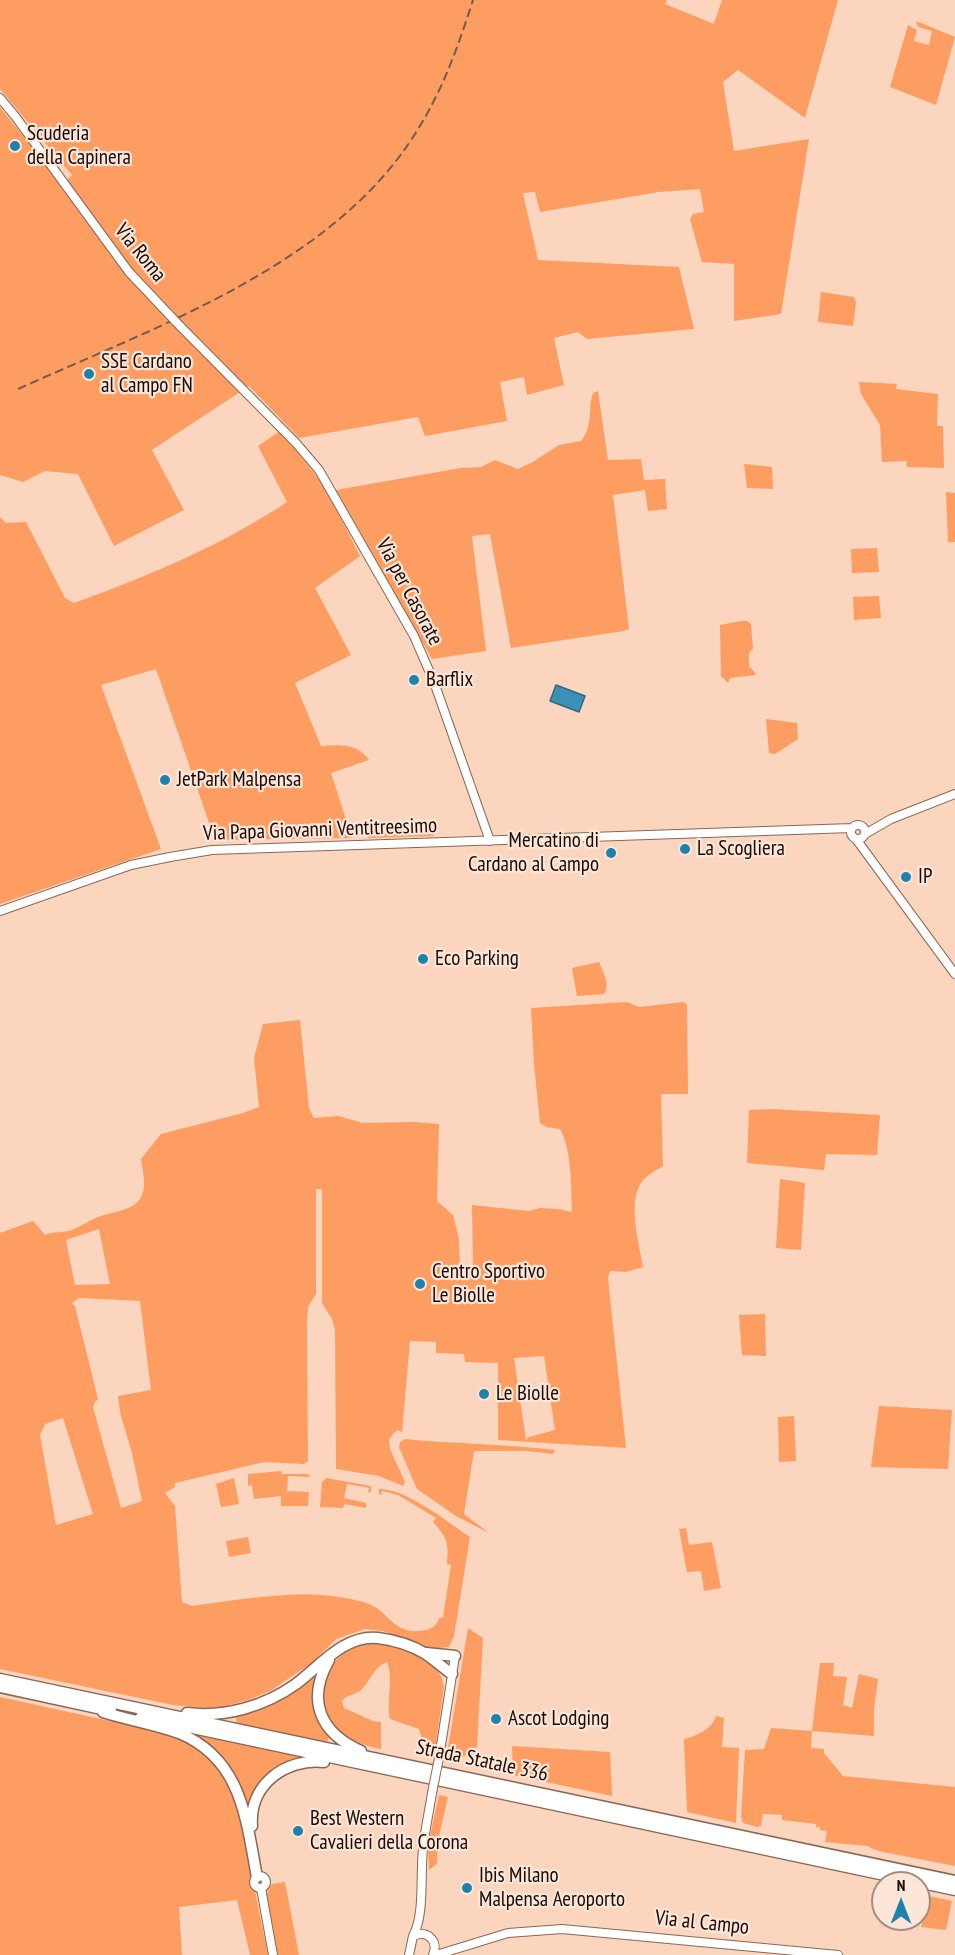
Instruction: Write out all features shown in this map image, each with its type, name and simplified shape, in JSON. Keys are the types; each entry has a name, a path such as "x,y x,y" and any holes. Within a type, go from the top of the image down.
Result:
{"highway":[{"path":"75,1699 189,1714 225,1714 273,1698 353,1641 371,1637 398,1642 425,1653 452,1674"},
{"path":"425,1653 455,1656"},
{"path":"331,1656 320,1680 317,1695 320,1714 331,1731 345,1743 360,1750 424,1773"},
{"name":"Strada Statale 336","path":"0,1679 75,1699"},
{"name":"Strada Statale 336","path":"0,1687 75,1699 424,1773 955,1890"},
{"path":"75,1699 180,1734 205,1748 226,1771 241,1800 259,1876"},
{"path":"259,1876 253,1836 254,1808 262,1788 280,1770 311,1761 424,1773"},
{"name":"Strada Statale 336","path":"424,1773 955,1881"}],"street":[{"name":"Via Roma","path":"0,98 129,272 270,416"},
{"name":"Via per Casorate","path":"270,416 319,470 414,636 434,682 490,841"},
{"path":"955,794 858,833 871,857 955,974"},
{"name":"Via Papa Giovanni Ventitreesimo","path":"0,911 131,866 190,853 236,849 830,830 858,833"},
{"path":"409,1955 420,1914 423,1847 455,1656"},
{"path":"259,1876 266,1882 261,1888 273,1955"},
{"path":"420,1914 426,1934 434,1942"},
{"name":"Via al Campo","path":"457,1947 447,1947 434,1942 434,1955 508,1933 562,1929 838,1955"},
{"path":"413,1936 426,1934"}],"shaded area":[{"path":"0,0 667,0 665,4 714,24 722,0 838,0 805,118 738,70 723,82 734,151 809,139 781,314 734,321 734,264 702,262 690,219 693,214 704,212 700,189 659,192 540,212 535,192 523,193 538,260 679,267 694,329 587,339 578,332 554,338 564,385 527,395 524,377 500,382 507,421 425,436 418,417 299,438 249,386 152,450 184,510 114,546 78,474 45,471 23,482 0,475 0,107 62,185 72,175 0,89"},
{"path":"916,21 955,37 936,105 890,87 908,25 917,30 914,41 929,45 932,31 918,27"},
{"path":"821,292 854,297 856,303 853,326 818,322"},
{"path":"859,382 897,384 896,389 938,394 937,426 943,426 944,468 907,467 907,461 882,462 880,425 861,394"},
{"path":"598,391 608,460 641,459 644,480 665,479 667,509 648,511 645,490 613,495 629,629 511,648 490,534 472,536 486,651 432,659 336,490 461,468 481,467 495,460 518,469 559,445 581,441 588,429 593,393"},
{"path":"280,431 324,485 360,556 315,588 351,655 295,683 321,746 354,748 369,760 331,773 352,838 215,840 156,669 101,685 161,849 0,904 0,517 6,523 26,522 65,598 74,603 184,559 237,532 287,502 258,446"},
{"path":"744,464 772,467 773,489 747,488"},
{"path":"946,492 955,493 955,542 948,542"},
{"path":"877,548 879,572 852,573 851,549"},
{"path":"879,596 881,618 854,620 853,597"},
{"path":"741,621 751,624 753,649 749,653 749,667 755,675 730,678 728,683 721,676 720,625"},
{"path":"766,719 797,723 798,739 775,754 769,753"},
{"path":"430,828 434,836 368,838 366,834 370,830 372,833 428,831"},
{"path":"599,962 607,982 604,994 577,996 572,968"},
{"path":"627,1002 639,1007 684,1002 687,1005 688,1094 661,1094 663,1166 644,1179 636,1197 635,1221 643,1267 626,1272 610,1271 608,1278 626,1448 498,1440 498,1363 465,1362 464,1354 436,1353 436,1342 410,1341 402,1432 397,1430 389,1439 390,1449 405,1482 403,1486 379,1476 336,1469 335,1330 332,1319 322,1303 322,1189 316,1189 316,1294 308,1307 307,1322 308,1461 304,1464 264,1462 175,1483 175,1487 165,1493 175,1506 182,1602 192,1606 257,1597 323,1595 374,1606 392,1622 406,1630 431,1628 439,1618 443,1618 451,1565 447,1564 446,1541 433,1522 436,1518 398,1495 382,1491 381,1495 379,1494 379,1489 390,1490 426,1507 470,1537 454,1636 449,1647 432,1649 383,1631 365,1629 336,1639 312,1663 270,1691 223,1707 205,1708 173,1705 0,1669 0,1233 33,1221 45,1235 69,1231 97,1217 120,1211 137,1203 144,1188 141,1159 161,1134 259,1107 254,1058 263,1024 300,1020 309,1108 314,1118 338,1116 363,1123 439,1124 437,1201 453,1215 459,1239 460,1268 473,1269 472,1205 529,1211 540,1208 558,1209 572,1212 570,1169 564,1138 560,1129 546,1127 540,1123 531,1008","holes":["99,1229 110,1284 75,1285 66,1240","79,1298 140,1301 151,1390 118,1396 142,1501 121,1508 93,1407 98,1399 75,1306 72,1303","544,1356 555,1430 529,1437 526,1440 514,1358","63,1418 93,1514 56,1525 40,1435 45,1424"]},
{"path":"772,1109 880,1115 877,1155 826,1154 824,1170 747,1163 749,1110"},
{"path":"780,1179 805,1183 801,1250 776,1248"},
{"path":"765,1314 766,1356 742,1355 739,1315"},
{"path":"879,1406 952,1410 948,1469 871,1467"},
{"path":"794,1416 796,1461 779,1462 778,1417"},
{"path":"405,1439 555,1450 553,1454 527,1451 474,1451 464,1514 489,1533 456,1516 417,1489 399,1447 400,1442"},
{"path":"281,1471 282,1474 308,1474 310,1477 288,1476 287,1491 309,1492 308,1506 281,1506 281,1496 254,1499 252,1485 248,1486 248,1474"},
{"path":"234,1478 239,1504 221,1507 216,1484"},
{"path":"326,1478 371,1486 371,1492 368,1492 369,1488 347,1484 344,1498 366,1503 366,1508 344,1504 343,1508 320,1507 322,1482"},
{"path":"686,1528 689,1545 712,1542 721,1588 704,1591 701,1571 687,1572 679,1529"},
{"path":"248,1537 251,1553 229,1557 226,1541"},
{"path":"468,1628 483,1638 477,1747 456,1762 446,1760"},
{"path":"375,1643 408,1650 418,1655 428,1661 441,1677 444,1687 434,1757 428,1756 419,1729 390,1719 390,1676 387,1662 376,1670 361,1690 342,1701 344,1708 373,1721 381,1722 381,1749 343,1735 327,1716 323,1702 324,1687 331,1667 337,1659 353,1648"},
{"path":"820,1663 834,1663 833,1676 847,1677 843,1705 852,1708 859,1674 878,1679 874,1709 874,1736 812,1731"},
{"path":"314,1675 316,1713 330,1735 327,1742 237,1723 235,1715"},
{"path":"0,1697 165,1733 189,1743 208,1757 236,1797 268,1955 250,1955 237,1900 179,1907 182,1955 0,1955"},
{"path":"716,1716 724,1718 722,1747 739,1748 736,1823 687,1812 684,1739 703,1731 711,1725"},
{"path":"771,1728 812,1731 811,1748 824,1749 824,1753 843,1776 955,1787 955,1866 878,1851 867,1846 825,1842 827,1831 820,1830 816,1824 782,1820 782,1815 763,1814 761,1826 757,1827 743,1823 741,1817 745,1750 764,1749"},
{"path":"190,1732 300,1755 300,1758 291,1762 248,1807"},
{"path":"512,1746 610,1752 612,1796 513,1775"},
{"path":"439,1795 448,1797 438,1840 437,1864 429,1870 428,1845"},
{"path":"285,1882 299,1955 278,1955 267,1897 268,1887"},
{"path":"931,1897 952,1901 946,1930 931,1928"}],"water":[{"path":"556,685 585,696 579,712 550,701"}],"railway":[{"path":"18,389 126,342 237,288 289,256 337,221 380,180 425,118 449,69 473,0"}],"place":[{"name":"Scuderia della Capinera","path":"15,146"},
{"name":"SSE Cardano al Campo FN","path":"89,374"},
{"name":"Barflix","path":"414,680"},
{"name":"JetPark Malpensa","path":"165,780"},
{"name":"La Scogliera","path":"685,849"},
{"name":"Mercatino di Cardano al Campo","path":"611,853"},
{"name":"IP","path":"906,877"},
{"name":"Eco Parking","path":"423,959"},
{"name":"Centro Sportivo Le Biolle","path":"420,1284"},
{"name":"Le Biolle","path":"484,1394"},
{"name":"Ascot Lodging","path":"496,1719"},
{"name":"Best Western Cavalieri della Corona","path":"298,1831"},
{"name":"Ibis Milano Malpensa Aeroporto","path":"467,1888"}]}
